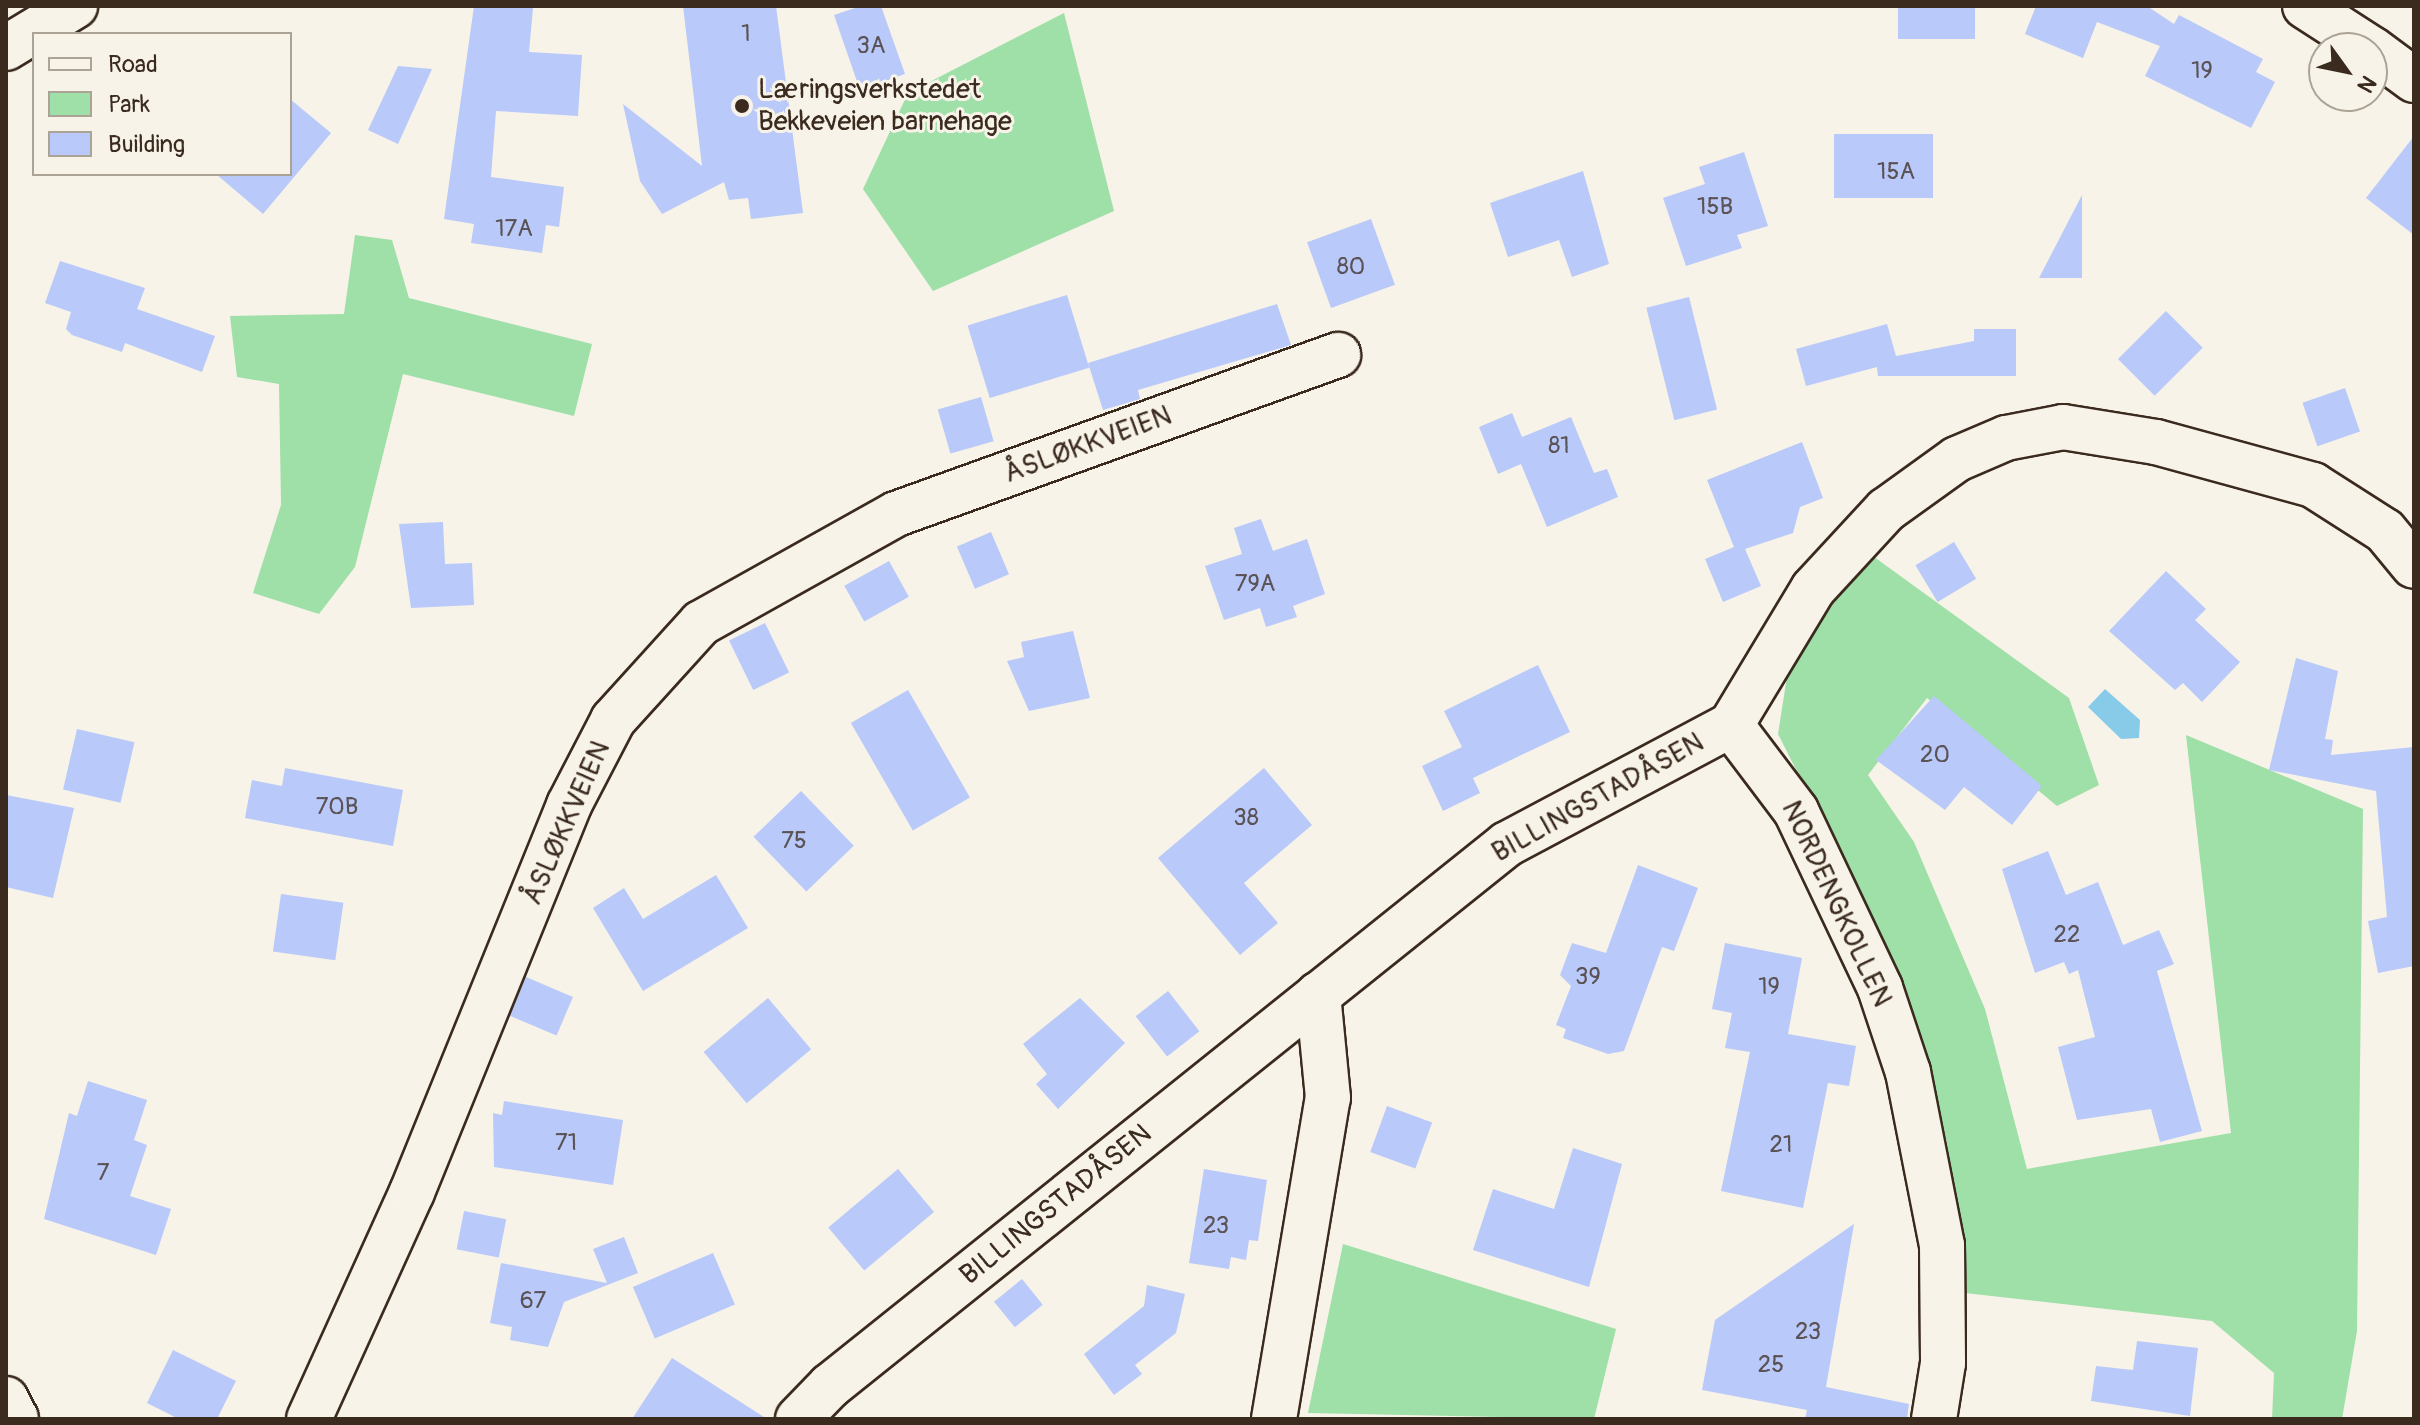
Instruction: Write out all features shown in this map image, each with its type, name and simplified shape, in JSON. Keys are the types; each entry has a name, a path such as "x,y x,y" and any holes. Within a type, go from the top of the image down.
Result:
{"street":[{"path":"32,32 75,6"},
{"path":"2305,6 2345,32"},
{"path":"6,48 32,32"},
{"path":"2388,61 2414,80"},
{"name":"ÅSLØKKVEIEN","path":"309,1419 412,1192 569,805 613,720 701,623 896,514 1338,355"},
{"path":"1731,725 1813,589 1886,510 1957,459 2006,438 2063,427 2156,442 2313,485 2385,531 2414,566"},
{"name":"BILLINGSTADÅSEN","path":"798,1419 830,1386 1507,844 1731,725"},
{"name":"NORDENGKOLLEN","path":"1731,725 1796,811 1880,988 1908,1072 1942,1245 1943,1363 1934,1419"},
{"path":"1274,1419 1328,1098 1318,994"},
{"path":"6,1399 16,1419"}],"green space":[{"path":"1064,13 1114,211 933,291 863,189 908,93"},
{"path":"355,235 392,240 409,298 592,344 574,416 403,374 355,567 319,614 253,593 281,505 279,384 237,377 230,316 344,314"},
{"path":"1870,554 2069,698 2099,785 2057,806 1927,698 1868,775 1914,842 1985,1009 2027,1169 2231,1133 2186,735 2363,809 2357,1331 2342,1419 2272,1419 2274,1373 2212,1321 1965,1293 1947,1142 1884,943 1778,734 1789,664"},
{"path":"1343,1244 1616,1329 1594,1419 1308,1413"}],"water":[{"path":"2105,689 2140,720 2139,738 2121,739 2088,707"}],"building":[{"path":"474,6 533,8 529,52 582,55 578,116 496,111 491,177 564,187 559,227 546,225 542,253 471,243 474,224 444,219"},
{"path":"683,6 776,6 803,213 751,219 748,198 729,200 724,182 662,214 640,181 623,104 702,166"},
{"path":"861,6 881,6 905,74 860,90 834,15"},
{"path":"1898,6 1975,6 1975,39 1898,39"},
{"path":"2036,6 2147,6 2174,24 2179,15 2263,59 2256,72 2275,82 2251,128 2145,76 2160,46 2097,22 2083,58 2025,34"},
{"path":"398,66 432,69 398,144 368,130"},
{"path":"292,101 331,133 263,214 218,176 292,176"},
{"path":"1834,134 1933,134 1933,198 1834,198"},
{"path":"2414,136 2414,235 2366,198"},
{"path":"1744,152 1768,226 1737,235 1742,248 1686,266 1663,198 1705,184 1699,167"},
{"path":"1583,171 1609,264 1572,277 1559,240 1508,257 1490,203"},
{"path":"2082,195 2082,278 2039,278"},
{"path":"1371,219 1395,285 1331,308 1307,242"},
{"path":"60,261 145,288 137,309 215,336 202,372 125,343 122,352 72,335 66,329 71,312 45,303"},
{"path":"1067,295 1089,368 990,398 968,325"},
{"path":"1689,297 1717,410 1674,420 1646,308"},
{"path":"1277,304 1291,345 1138,390 1140,399 1103,410 1088,363"},
{"path":"2166,311 2203,348 2155,396 2118,359"},
{"path":"1887,324 1896,356 1974,341 1974,329 2016,329 2016,376 1878,376 1877,367 1806,386 1796,349"},
{"path":"2345,388 2360,431 2317,446 2302,403"},
{"path":"981,397 994,441 950,454 938,409"},
{"path":"1512,413 1522,437 1571,417 1594,473 1607,469 1618,497 1547,527 1521,464 1498,474 1479,427"},
{"path":"1802,442 1823,498 1800,507 1793,533 1745,549 1761,586 1723,602 1705,559 1734,547 1707,480"},
{"path":"1261,519 1273,551 1307,539 1325,594 1293,606 1297,617 1266,627 1260,608 1224,620 1205,566 1242,554 1234,528"},
{"path":"443,522 445,564 472,563 474,605 411,608 399,524"},
{"path":"991,532 1009,574 975,589 957,546"},
{"path":"1954,542 1976,579 1938,602 1915,565"},
{"path":"889,561 909,597 864,622 844,586"},
{"path":"2166,571 2206,609 2195,620 2240,662 2202,702 2183,683 2175,690 2109,631"},
{"path":"765,623 789,672 753,690 729,641"},
{"path":"1073,631 1090,698 1029,711 1007,661 1024,657 1021,642"},
{"path":"2296,658 2338,671 2325,739 2333,740 2331,755 2414,747 2414,966 2378,973 2368,921 2387,917 2376,791 2269,770"},
{"path":"1538,665 1570,732 1473,778 1480,793 1443,811 1422,766 1462,747 1444,711"},
{"path":"908,690 970,797 913,830 851,723"},
{"path":"1934,696 2042,786 2012,825 1964,787 1945,810 1876,760"},
{"path":"77,729 134,742 121,803 63,789"},
{"path":"285,768 403,790 393,846 245,818 252,780 282,786"},
{"path":"1264,768 1312,825 1244,883 1278,923 1240,955 1158,858"},
{"path":"801,791 854,846 806,892 754,837"},
{"path":"6,795 74,808 53,898 6,887"},
{"path":"2048,851 2066,895 2098,882 2123,945 2159,930 2174,964 2157,971 2202,1131 2160,1142 2151,1109 2077,1120 2058,1047 2095,1037 2078,970 2069,974 2064,962 2035,973 2002,869"},
{"path":"1638,865 1698,888 1674,951 1662,947 1624,1051 1608,1054 1563,1038 1566,1029 1556,1025 1571,986 1560,975 1572,943 1606,953"},
{"path":"716,875 748,928 643,991 593,908 624,888 643,919"},
{"path":"281,894 343,903 335,960 273,951"},
{"path":"1725,943 1802,958 1788,1034 1856,1046 1849,1086 1828,1083 1803,1208 1721,1191 1750,1052 1725,1048 1732,1013 1712,1009"},
{"path":"526,977 573,997 557,1036 510,1016"},
{"path":"1168,991 1199,1031 1167,1056 1136,1016"},
{"path":"768,998 811,1049 747,1103 704,1052"},
{"path":"1080,998 1125,1043 1058,1109 1036,1084 1047,1074 1023,1044"},
{"path":"88,1081 147,1100 134,1140 147,1145 130,1196 171,1209 156,1255 44,1219 69,1113 77,1116"},
{"path":"504,1101 623,1120 613,1185 494,1167 493,1113 502,1115"},
{"path":"1387,1106 1432,1122 1415,1168 1370,1152"},
{"path":"1573,1148 1622,1164 1589,1287 1473,1250 1493,1189 1554,1209"},
{"path":"898,1169 934,1212 864,1270 828,1227"},
{"path":"1204,1169 1267,1180 1258,1241 1249,1240 1246,1260 1231,1257 1229,1269 1189,1263"},
{"path":"464,1211 506,1219 499,1257 457,1249"},
{"path":"1854,1224 1826,1387 1909,1404 1907,1419 1805,1419 1807,1410 1702,1390 1715,1320"},
{"path":"624,1237 638,1273 564,1302 548,1347 510,1340 512,1327 490,1323 501,1263 607,1283 593,1249"},
{"path":"713,1253 735,1305 655,1339 633,1287"},
{"path":"1022,1279 1043,1305 1015,1327 994,1302"},
{"path":"1147,1285 1185,1294 1176,1333 1135,1365 1142,1374 1114,1395 1084,1354 1144,1306"},
{"path":"2137,1341 2198,1348 2190,1416 2091,1401 2096,1366 2133,1370"},
{"path":"173,1350 236,1381 217,1419 179,1419 147,1403"},
{"path":"672,1358 767,1419 632,1419"}],"place":[{"name":"Læringsverkstedet Bekkeveien barnehage","path":"742,106"}]}
